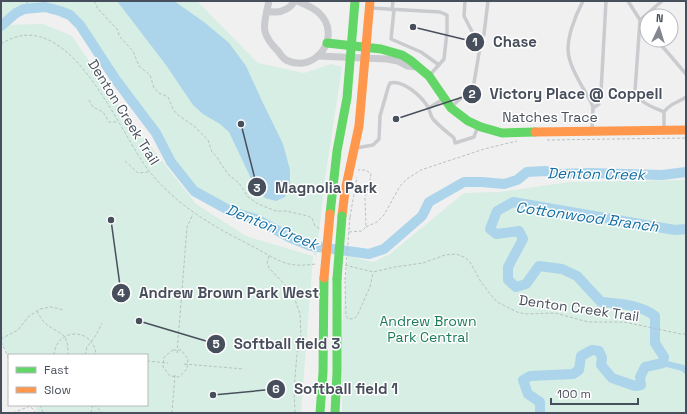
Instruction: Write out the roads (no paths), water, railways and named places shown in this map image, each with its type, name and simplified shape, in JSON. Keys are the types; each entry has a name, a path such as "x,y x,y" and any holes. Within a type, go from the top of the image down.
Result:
{"main road":[{"path":"320,413 323,372 324,278 337,151 347,98 355,1"},
{"path":"335,413 341,280 346,217 346,191 359,126 370,5"},
{"name":"Natches Trace","path":"327,43 390,51 410,60 416,67 428,76 451,107 467,121 478,126 502,132 686,130"},
{"path":"323,372 337,372"}],"street":[{"name":"Natches Trace","path":"269,1 265,17 265,33 273,47 285,60 294,63 304,63 313,60 318,56 350,57 387,59 416,67"},
{"path":"267,11 280,12 287,10 296,1 318,12 324,19 328,28 326,46 318,56"}],"lane":[{"path":"393,1 391,40 421,52 439,65"},
{"path":"465,1 464,16 480,47"},
{"path":"451,107 468,92 474,83 480,47 484,34 488,1"},
{"path":"583,1 576,15 568,51 569,59 592,102 592,132"},
{"path":"593,108 599,104 602,90 606,1"},
{"path":"628,1 639,18"},
{"path":"654,8 662,1"},
{"path":"370,5 393,10 440,12 447,15 444,59 428,76"},
{"path":"639,34 635,91 641,100 664,112"},
{"path":"664,48 686,74"},
{"path":"354,148 362,148 373,145 379,139 380,116 390,83 397,82 408,86 429,108 432,118 454,138 455,143 474,137 478,126"},
{"path":"664,130 664,112 668,106 686,97"},
{"path":"429,108 444,98"}],"water":[{"path":"117,1 174,1 204,22 229,43 246,66 283,144 290,170 290,186 285,197 276,201 265,198 256,189 229,132 220,124 203,114 193,105 166,65"}],"waterway":[{"path":"26,1 30,8"},
{"name":"Denton Creek","path":"1,26 16,13 24,9 45,7 70,15 80,25 116,80 156,133 171,162 194,191 232,212 256,219 289,237 311,246 369,254 384,249 422,216 429,202 464,182 504,184 517,180 527,172 545,171 559,174 589,173 662,175 686,172"},
{"name":"Cottonwood Branch","path":"540,413 540,402 528,394 523,380 530,376 573,374 579,370 581,356 592,350 599,351 602,358 601,365 612,378 635,386 641,385 640,377 645,367 663,363 664,357 655,343 655,316 636,307 601,302 577,276 562,269 539,266 526,284 516,287 508,280 508,267 523,239 519,231 496,234 490,229 497,211 513,202 675,230 686,229"},
{"path":"663,363 683,368 686,371"}],"place":[{"name":"Chase","path":"413,27"},
{"name":"Victory Place @ Coppell","path":"396,119"},
{"name":"Magnolia Park","path":"241,124"},
{"name":"Andrew Brown Park West","path":"111,220"},
{"name":"Softball field 3","path":"139,321"},
{"name":"Softball field 1","path":"213,395"}],"park label":[{"name":"Andrew Brown Park Central","path":"428,330"}]}
